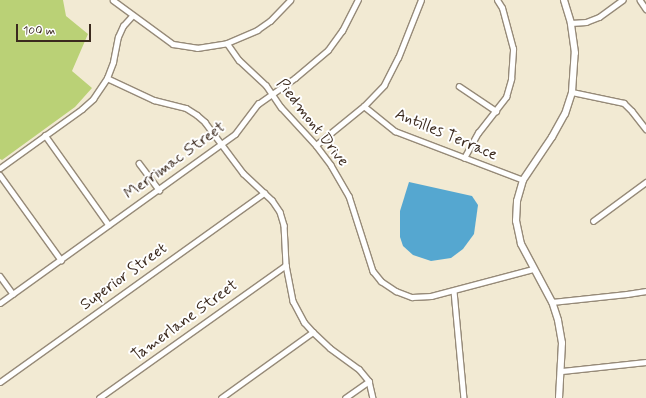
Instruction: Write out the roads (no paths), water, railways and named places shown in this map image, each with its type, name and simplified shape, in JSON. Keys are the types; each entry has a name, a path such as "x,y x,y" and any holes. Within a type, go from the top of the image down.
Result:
{"street":[{"path":"113,0 132,16 173,44 197,48 227,43 257,30 274,17 290,0"},
{"name":"Merrimac Street","path":"0,303 235,134 258,104 271,93 295,78 328,50 342,31 358,0"},
{"path":"316,145 364,106 384,85 398,58 421,0"},
{"path":"464,158 478,133 506,97 513,64 513,49 502,8 497,0"},
{"path":"559,398 562,371 562,343 558,320 552,302 533,269 521,244 516,221 517,201 523,180 552,138 565,114 572,92 575,53 571,24 564,0"},
{"path":"571,24 586,22 599,17 622,0"},
{"path":"640,0 646,9"},
{"path":"0,168 82,109 93,99 107,78 113,62 118,37 132,16"},
{"name":"Piedmont Drive","path":"227,43 239,60 257,75 332,165 349,196 373,271 381,281 396,291 412,297 431,296 533,269"},
{"path":"107,78 154,100 186,108 205,122 242,173 264,193 280,212 284,225 286,265 293,301 304,322 313,332 330,348 359,369 369,381 373,398"},
{"path":"459,86 496,111"},
{"path":"572,92 624,103 646,129"},
{"name":"Antilles Terrace","path":"364,106 395,131 523,180"},
{"path":"45,136 109,226"},
{"path":"138,163 159,190"},
{"path":"0,175 61,260"},
{"path":"593,221 646,182"},
{"name":"Superior Street","path":"0,382 264,193"},
{"name":"Tamerlane Street","path":"99,398 286,265"},
{"path":"0,276 13,294"},
{"path":"552,302 627,294 646,290"},
{"path":"454,291 464,398"},
{"path":"221,398 313,332"},
{"path":"562,371 646,362"},
{"path":"344,398 369,381"}],"water":[{"path":"409,182 472,196 478,205 474,234 463,249 451,258 431,261 413,255 403,246 400,237 400,211"}]}
